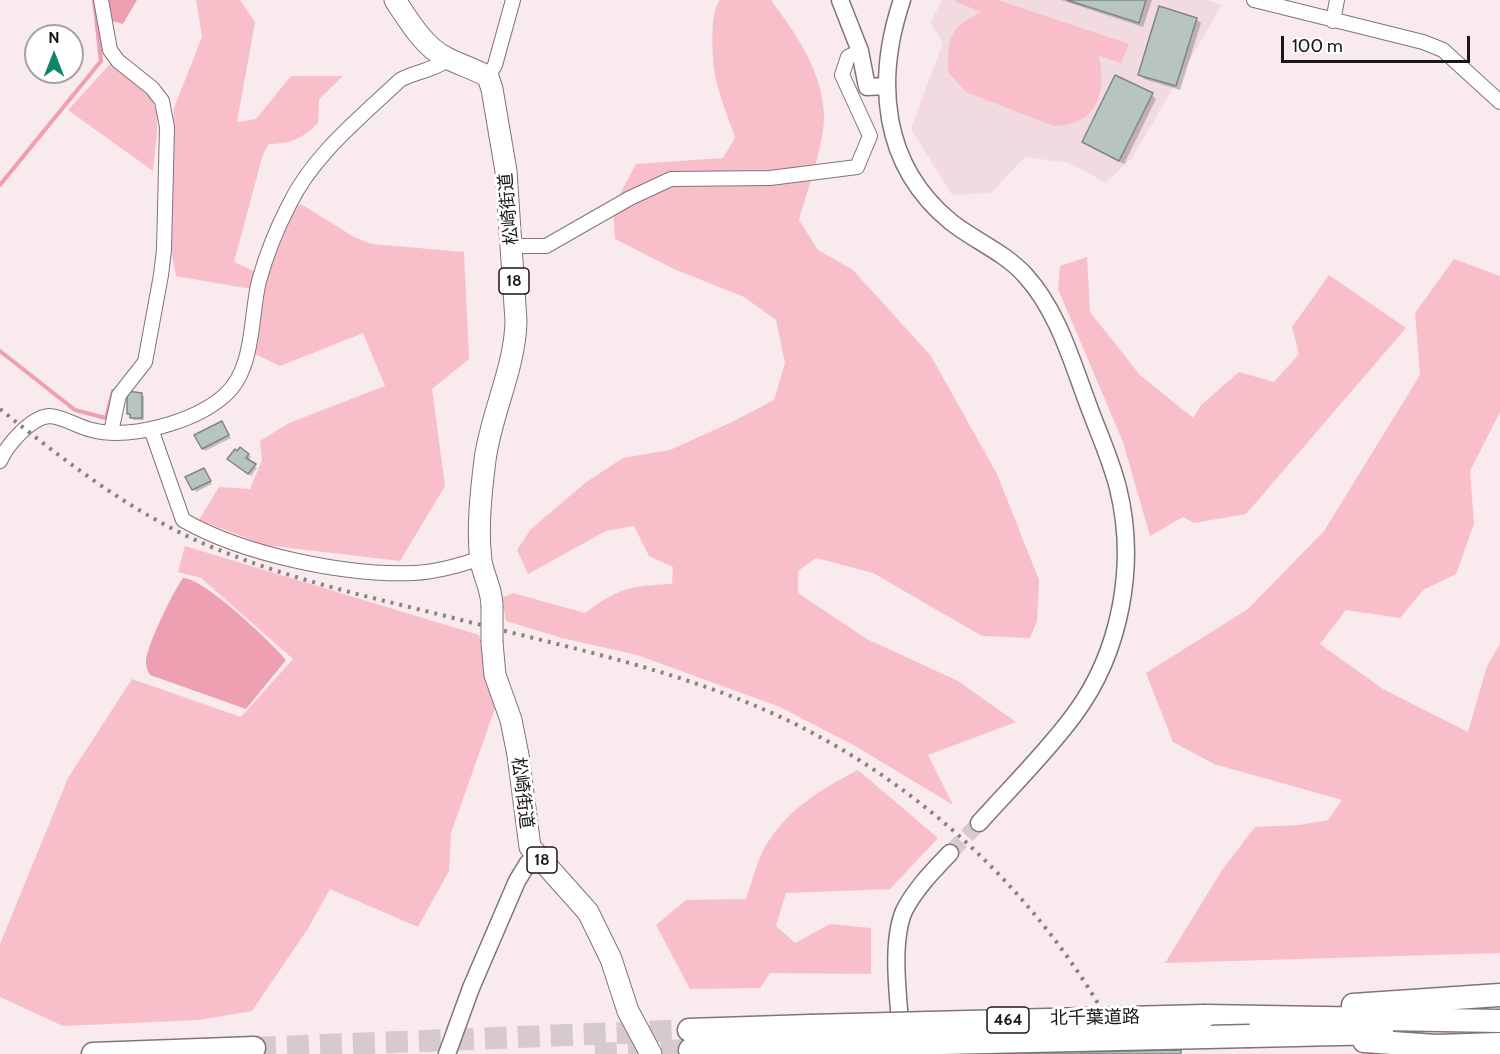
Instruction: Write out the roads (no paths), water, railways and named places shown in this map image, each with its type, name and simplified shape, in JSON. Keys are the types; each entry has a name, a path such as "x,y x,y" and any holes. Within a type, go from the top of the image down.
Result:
{"highway":[{"path":"1235,1016 1500,996"},
{"name":"北千葉道路","path":"689,1040 1205,1016 1500,1021"},
{"name":"北千葉道路","path":"810,1036 1280,1036 1500,1030"},
{"path":"1280,1036 1436,1047 1500,1044"},
{"path":"93,1054 254,1048"}],"main road":[{"path":"395,0 443,57 478,70 488,77"},
{"name":"松崎街道","path":"488,77 504,153 512,246 516,342 486,458 480,522 481,558 484,574 491,586 495,675 511,720 518,755 528,839 537,855 561,879 588,912 611,959 628,1011 651,1054"}],"street":[{"path":"101,0 110,50 118,61 152,88 162,101 167,127 164,250 159,286 145,362 119,395 111,432"},
{"path":"488,77 495,65 513,0"},
{"path":"840,0 860,51 867,87 886,86"},
{"path":"902,0 888,46 886,86 888,113 896,146 923,192 950,221 1006,258 1024,274 1052,314 1112,468 1122,513 1126,571 1115,629 1103,664 1074,714 979,823"},
{"path":"1254,0 1281,4 1333,21 1423,42 1443,50 1500,102"},
{"path":"1333,21 1336,0"},
{"path":"512,246 546,246 630,198 671,179 770,178 857,167 870,136 842,75 848,57 860,51"},
{"path":"1,456 32,423 43,417 54,417 90,430 133,433 152,429 205,408 233,387 246,358 260,280 296,190 317,159 400,80 436,67 444,62 443,57"},
{"path":"152,429 165,462 171,492 183,520 200,529 269,555 392,573 417,573 481,558"},
{"path":"902,1054 898,971 899,937 904,913 915,892 950,854"},
{"path":"447,1054 471,988 517,881 528,863 537,855"}],"waterway":[{"path":"0,185 101,61 94,0"},
{"path":"0,351 75,410 106,418 113,391"}],"tunnel":[{"path":"950,853 979,823"},
{"path":"254,1048 689,1030"},
{"path":"595,1054 690,1050"}],"railway":[{"path":"0,409 73,466 125,502 179,532 236,557 325,585 619,660 705,686 787,720 840,749 891,781 939,818 984,859 1025,903 1063,951 1097,1001 1126,1054"}]}
